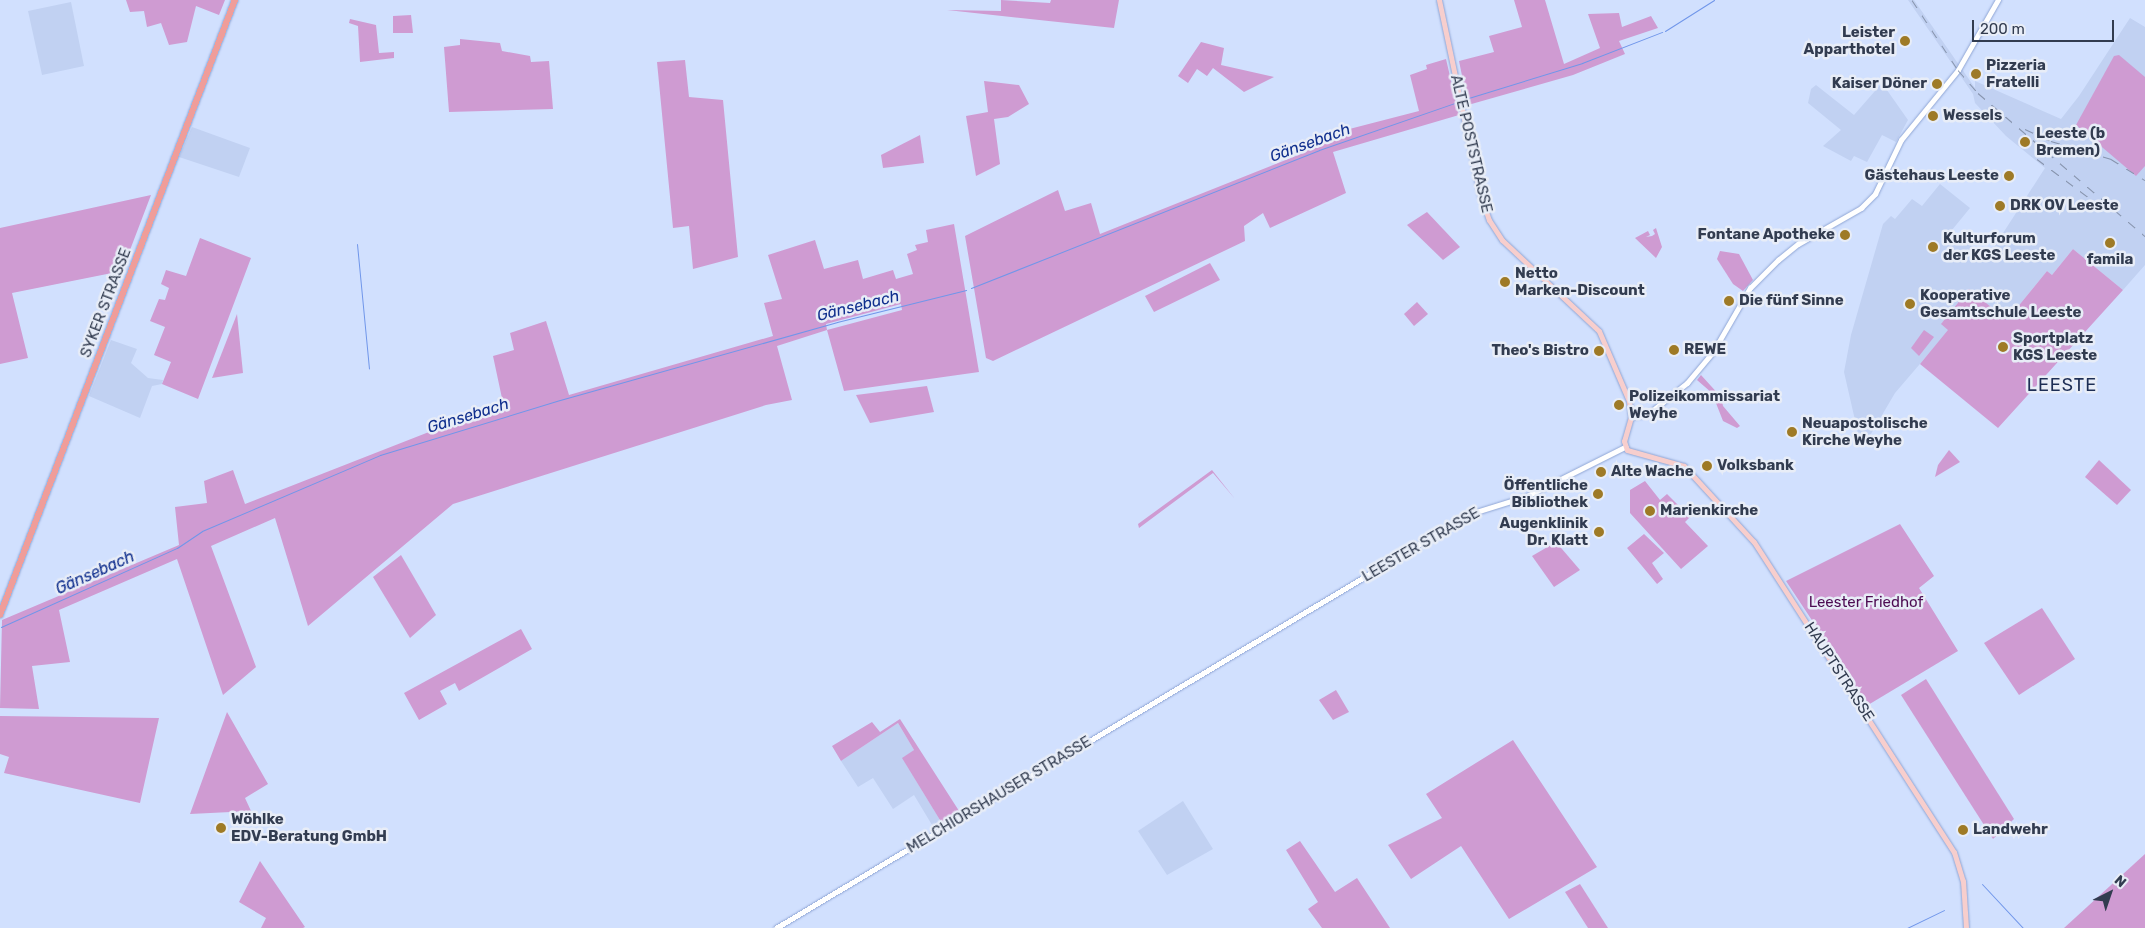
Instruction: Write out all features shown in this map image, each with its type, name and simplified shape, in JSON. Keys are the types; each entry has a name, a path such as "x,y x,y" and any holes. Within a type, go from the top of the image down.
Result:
{"main road":[{"name":"SYKER STRASSE","path":"0,614 235,0"},
{"name":"ALTE POSTSTRASSE","path":"1439,0 1480,194 1488,220 1506,244 1595,324 1619,374 1629,401 1631,416"},
{"path":"1625,447 1631,416"},
{"name":"HAUPTSTRASSE","path":"1625,447 1637,454 1684,466 1754,542 1954,852 1963,880 1966,928"}],"street":[{"path":"1631,416 1648,414 1687,382 1713,352 1750,288 1778,260 1798,244 1861,208 1875,194 1900,140 1958,70 1998,0"},
{"name":"LEESTER STRASSE","path":"1223,662 1470,514 1527,496 1625,447"},
{"name":"MELCHIORSHAUSER STRASSE","path":"776,928 1223,662"}],"shaded area":[{"path":"1908,0 1914,0 1975,88 1975,81 2061,119 2079,96 2130,18 2145,27 2145,265 2123,290 2073,249 2052,275 2047,271 2007,320 1969,289 1942,323 1949,330 1895,393 1868,439 1860,442 1844,372 1851,335 1883,224 1891,216 1895,219 1912,199 1922,206 1940,184 1970,208 1952,230 1987,258 2045,168 2006,136 1975,103 1973,94"},
{"path":"71,2 84,66 42,75 28,11"},
{"path":"1882,83 1908,120 1896,142 1882,135 1867,162 1854,156 1851,161 1823,146 1841,130 1808,103 1811,89 1816,85 1854,115"},
{"path":"192,127 250,148 239,177 179,157"},
{"path":"111,340 137,349 131,363 148,378 163,380 162,384 152,386 140,418 89,396"},
{"path":"898,723 914,750 903,759 943,825 935,830 914,795 893,809 873,778 858,787 841,761"},
{"path":"1183,801 1213,849 1167,875 1138,831"}],"green space":[{"path":"126,0 225,0 219,15 196,6 187,42 169,45 161,23 147,27 144,11 130,12"},
{"path":"1001,0 1050,3 1051,0 1119,0 1114,28 947,10 1001,11"},
{"path":"1514,0 1545,0 1564,64 1600,48 1588,14 1619,13 1622,27 1651,16 1658,28 1619,41 1625,54 1573,75 1468,105 1459,61 1494,52 1489,36 1522,27"},
{"path":"411,15 413,33 393,33 393,16"},
{"path":"350,19 376,25 379,53 394,52 394,58 360,62 358,26 349,23"},
{"path":"460,39 500,43 502,51 530,56 531,62 549,61 553,109 449,112 444,47 460,45"},
{"path":"1201,42 1224,48 1221,65 1274,77 1244,92 1213,68 1207,76 1197,69 1188,83 1178,76"},
{"path":"2119,55 2145,77 2145,166 2136,176 2076,125 2114,56"},
{"path":"1446,59 1459,115 1333,152 1346,193 1270,228 1263,213 1244,226 1245,241 993,361 986,358 965,236 1058,190 1065,211 1091,203 1100,234 1306,152 1303,141 1419,111 1410,75 1427,69 1426,65"},
{"path":"685,60 689,97 723,100 738,257 693,269 689,226 673,228 657,62"},
{"path":"984,81 1019,85 1029,104 1008,117 994,119 1000,164 976,176 966,116 988,112"},
{"path":"920,135 924,163 883,168 881,155"},
{"path":"151,195 122,271 12,293 28,358 0,364 0,228"},
{"path":"1427,212 1460,247 1443,260 1407,225"},
{"path":"954,224 979,372 844,391 827,330 777,346 792,400 766,405 453,504 308,626 275,518 211,546 256,667 223,695 177,559 59,610 70,662 32,666 39,709 0,708 2,620 179,545 175,507 207,503 204,481 233,470 245,504 503,403 493,356 514,350 510,333 546,321 569,395 773,336 764,303 782,299 768,255 815,240 824,269 858,260 863,279 893,270 896,279 913,274 907,254 917,250 915,245 928,242 926,230","holes":["901,304 902,310 827,330 826,324"]},
{"path":"1656,228 1662,247 1656,258 1635,238 1648,231 1650,235 1646,237 1652,236 1655,234 1653,230"},
{"path":"200,238 251,258 198,399 162,384 171,362 154,355 165,327 150,321 159,299 165,300 169,288 161,284 166,270 186,276"},
{"name":"Sportplatz KGS Leeste","path":"2073,249 2123,290 1998,428 1920,364 1948,330 1941,324 1969,289 2007,320 2047,271 2052,275"},
{"path":"1720,251 1739,254 1753,280 1743,291 1733,284 1717,259"},
{"path":"1210,263 1220,280 1154,312 1145,296"},
{"path":"1417,302 1428,314 1414,326 1404,314"},
{"path":"237,314 243,373 212,378"},
{"path":"1924,330 1934,337 1919,356 1911,348"},
{"path":"1701,375 1721,397 1723,406 1740,426 1737,428 1723,421 1712,393 1697,380"},
{"path":"927,386 934,412 870,423 856,395"},
{"path":"1949,450 1960,462 1935,477 1938,465"},
{"path":"2099,460 2131,490 2117,505 2085,477"},
{"path":"1212,470 1235,499 1213,473 1139,528 1138,524"},
{"path":"1645,481 1660,500 1667,494 1690,517 1685,522 1708,546 1681,569 1630,513 1630,490"},
{"name":"Leester Friedhof","path":"1900,524 1934,576 1919,588 1958,651 1868,705 1786,581"},
{"path":"1644,534 1664,553 1652,563 1663,579 1657,584 1627,548"},
{"path":"1556,542 1580,570 1554,587 1532,556"},
{"path":"401,555 436,615 410,638 373,577"},
{"path":"2042,608 2075,659 2019,695 1984,643"},
{"path":"521,629 532,649 459,691 455,683 440,691 447,704 419,720 404,693"},
{"path":"1926,679 2014,819 1993,839 1901,695"},
{"path":"1336,690 1349,712 1333,720 1319,700"},
{"path":"227,712 268,784 245,798 251,811 190,814"},
{"path":"0,716 159,718 140,803 4,773 9,757 0,754"},
{"path":"900,719 961,814 943,825 902,758 914,750 898,723 841,761 832,746 872,722 880,732"},
{"path":"1513,740 1597,867 1509,919 1461,846 1411,879 1388,845 1442,818 1426,794"},
{"path":"1300,841 1335,892 1357,878 1390,928 1322,928 1308,909 1318,902 1286,850"},
{"path":"2145,854 2145,928 2064,928"},
{"path":"260,861 305,927 261,928 266,918 239,902"},
{"path":"1580,884 1608,928 1588,928 1565,892"}],"waterway":[{"name":"Gänsebach","path":"1665,31 1714,0"},
{"name":"Gänsebach","path":"1462,100 1582,63 1662,32"},
{"name":"Gänsebach","path":"971,288 1319,150 1458,102"},
{"path":"357,244 369,368"},
{"name":"Gänsebach","path":"1,627 177,548 202,531 380,455 560,400 837,322 966,290"},
{"path":"1982,884 2023,928"},
{"path":"1907,928 1944,910"}],"railway":[{"path":"1912,0 1958,70 1978,93 2145,236"},
{"path":"2025,129 2051,141 2111,159 2145,180"},
{"path":"2037,159 2104,209"}],"place":[{"name":"Leister Apparthotel","path":"1905,41"},
{"name":"Pizzeria Fratelli","path":"1976,74"},
{"name":"Kaiser Döner","path":"1937,84"},
{"name":"Wessels","path":"1933,116"},
{"name":"Leeste (b Bremen)","path":"2025,142"},
{"name":"Gästehaus Leeste","path":"2009,176"},
{"name":"DRK OV Leeste","path":"2000,206"},
{"name":"Fontane Apotheke","path":"1845,235"},
{"name":"famila","path":"2110,243"},
{"name":"Kulturforum der KGS Leeste","path":"1933,247"},
{"name":"Netto Marken-Discount","path":"1505,282"},
{"name":"Die fünf Sinne","path":"1729,301"},
{"name":"Kooperative Gesamtschule Leeste","path":"1910,304"},
{"name":"Sportplatz KGS Leeste","path":"2003,347"},
{"name":"REWE","path":"1674,350"},
{"name":"Theo's Bistro","path":"1599,351"},
{"name":"Polizeikommissariat Weyhe","path":"1619,405"},
{"name":"Neuapostolische Kirche Weyhe","path":"1792,432"},
{"name":"Volksbank","path":"1707,466"},
{"name":"Alte Wache","path":"1601,472"},
{"name":"Öffentliche Bibliothek","path":"1598,494"},
{"name":"Marienkirche","path":"1650,511"},
{"name":"Augenklinik Dr. Klatt","path":"1599,532"},
{"name":"Wöhlke EDV-Beratung GmbH","path":"221,828"},
{"name":"Landwehr","path":"1963,830"}],"district":[{"name":"LEESTE","path":"2062,385"}]}
